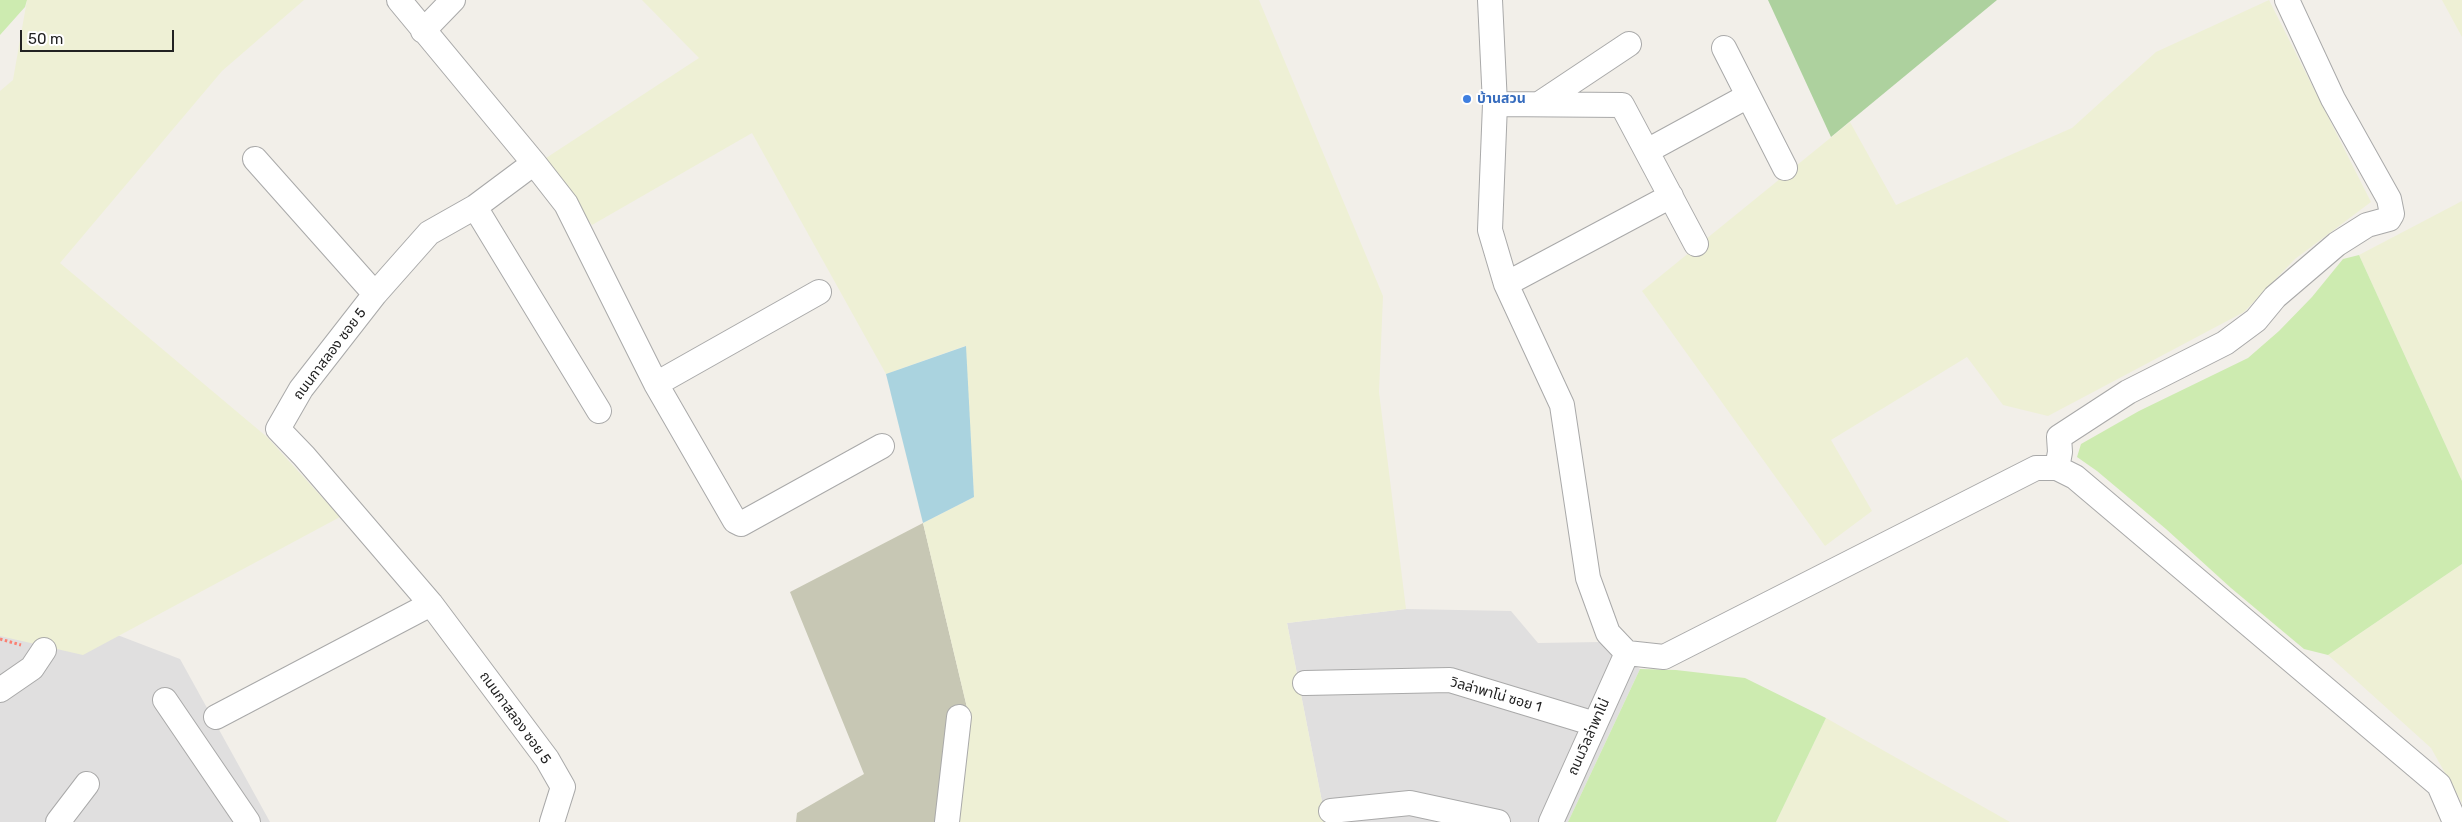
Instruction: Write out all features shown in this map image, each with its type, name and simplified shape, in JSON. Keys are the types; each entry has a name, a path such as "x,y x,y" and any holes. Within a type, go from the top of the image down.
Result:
{"street":[{"path":"399,0 566,204 656,384 735,521 740,524 882,446"},
{"path":"424,31 453,0"},
{"path":"1490,0 1496,104 1490,230 1506,284 1562,404 1588,578 1608,633 1627,653 1664,657 2036,468 2057,468 2075,477 2439,785 2455,822"},
{"path":"2057,468 2060,452 2058,437 2128,392 2226,343 2256,320 2276,297 2337,244 2368,225 2389,219 2392,214 2389,199 2334,99 2287,0"},
{"path":"1539,104 1629,44"},
{"path":"1724,48 1785,168"},
{"path":"1647,151 1748,96"},
{"path":"1496,104 1622,105 1696,244"},
{"path":"255,159 375,294"},
{"name":"ถนนกาสลอง ซอย 5","path":"534,163 475,207 429,233 375,294 301,389 278,429 304,456 431,604 547,759 563,788 552,822"},
{"path":"1506,284 1670,196"},
{"path":"475,207 599,411"},
{"path":"656,384 819,292"},
{"path":"216,718 431,604"},
{"path":"0,690 32,668 44,650"},
{"name":"ถนนวิลล่าพาโน่","path":"1550,822 1627,653"},
{"name":"วิลล่าพาโน่ ซอย 1","path":"1305,683 1450,680 1595,724"},
{"path":"165,700 248,822"},
{"path":"948,822 959,718"},
{"path":"58,822 87,784"},
{"path":"1331,811 1410,802 1498,822"}],"shaded area":[{"path":"27,0 304,0 222,71 60,263 267,437 340,517 83,655 0,636 0,91 13,80"},
{"path":"642,0 1259,0 1383,296 1379,392 1406,609 1287,623 1326,822 957,822 969,716 923,523 974,497 965,346 886,374 752,133 592,225 543,160 699,58"},
{"path":"2269,0 2371,202 2295,259 2244,312 2048,416 2003,405 1967,357 1831,440 1872,511 1825,546 1642,291 1850,122 1896,205 2072,128 2156,52"},
{"path":"2442,0 2462,0 2462,37"},
{"path":"2462,201 2462,481 2359,255"},
{"path":"923,523 969,716 950,822 796,822 797,813 864,774 790,592"},
{"path":"2462,564 2462,803 2431,748 2328,655"},
{"path":"0,590 180,659 270,822 0,822"},
{"path":"1406,609 1511,611 1538,643 1601,642 1640,669 1568,822 1326,822 1287,623"},
{"path":"1826,718 2010,822 1776,822"}],"green space":[{"path":"0,0 27,0 25,7 0,35"},
{"path":"1768,0 1997,0 1831,137"},
{"path":"2359,255 2462,481 2462,564 2328,655 2304,649 2231,588 2166,529 2097,471 2077,457 2081,444 2139,411 2248,358 2279,331 2312,297 2343,259"},
{"path":"1640,669 1676,670 1745,678 1826,718 1776,822 1568,822"}],"water":[{"path":"966,346 974,497 923,523 886,374"}],"place":[{"name":"บ้านสวน","path":"1467,99"}]}
